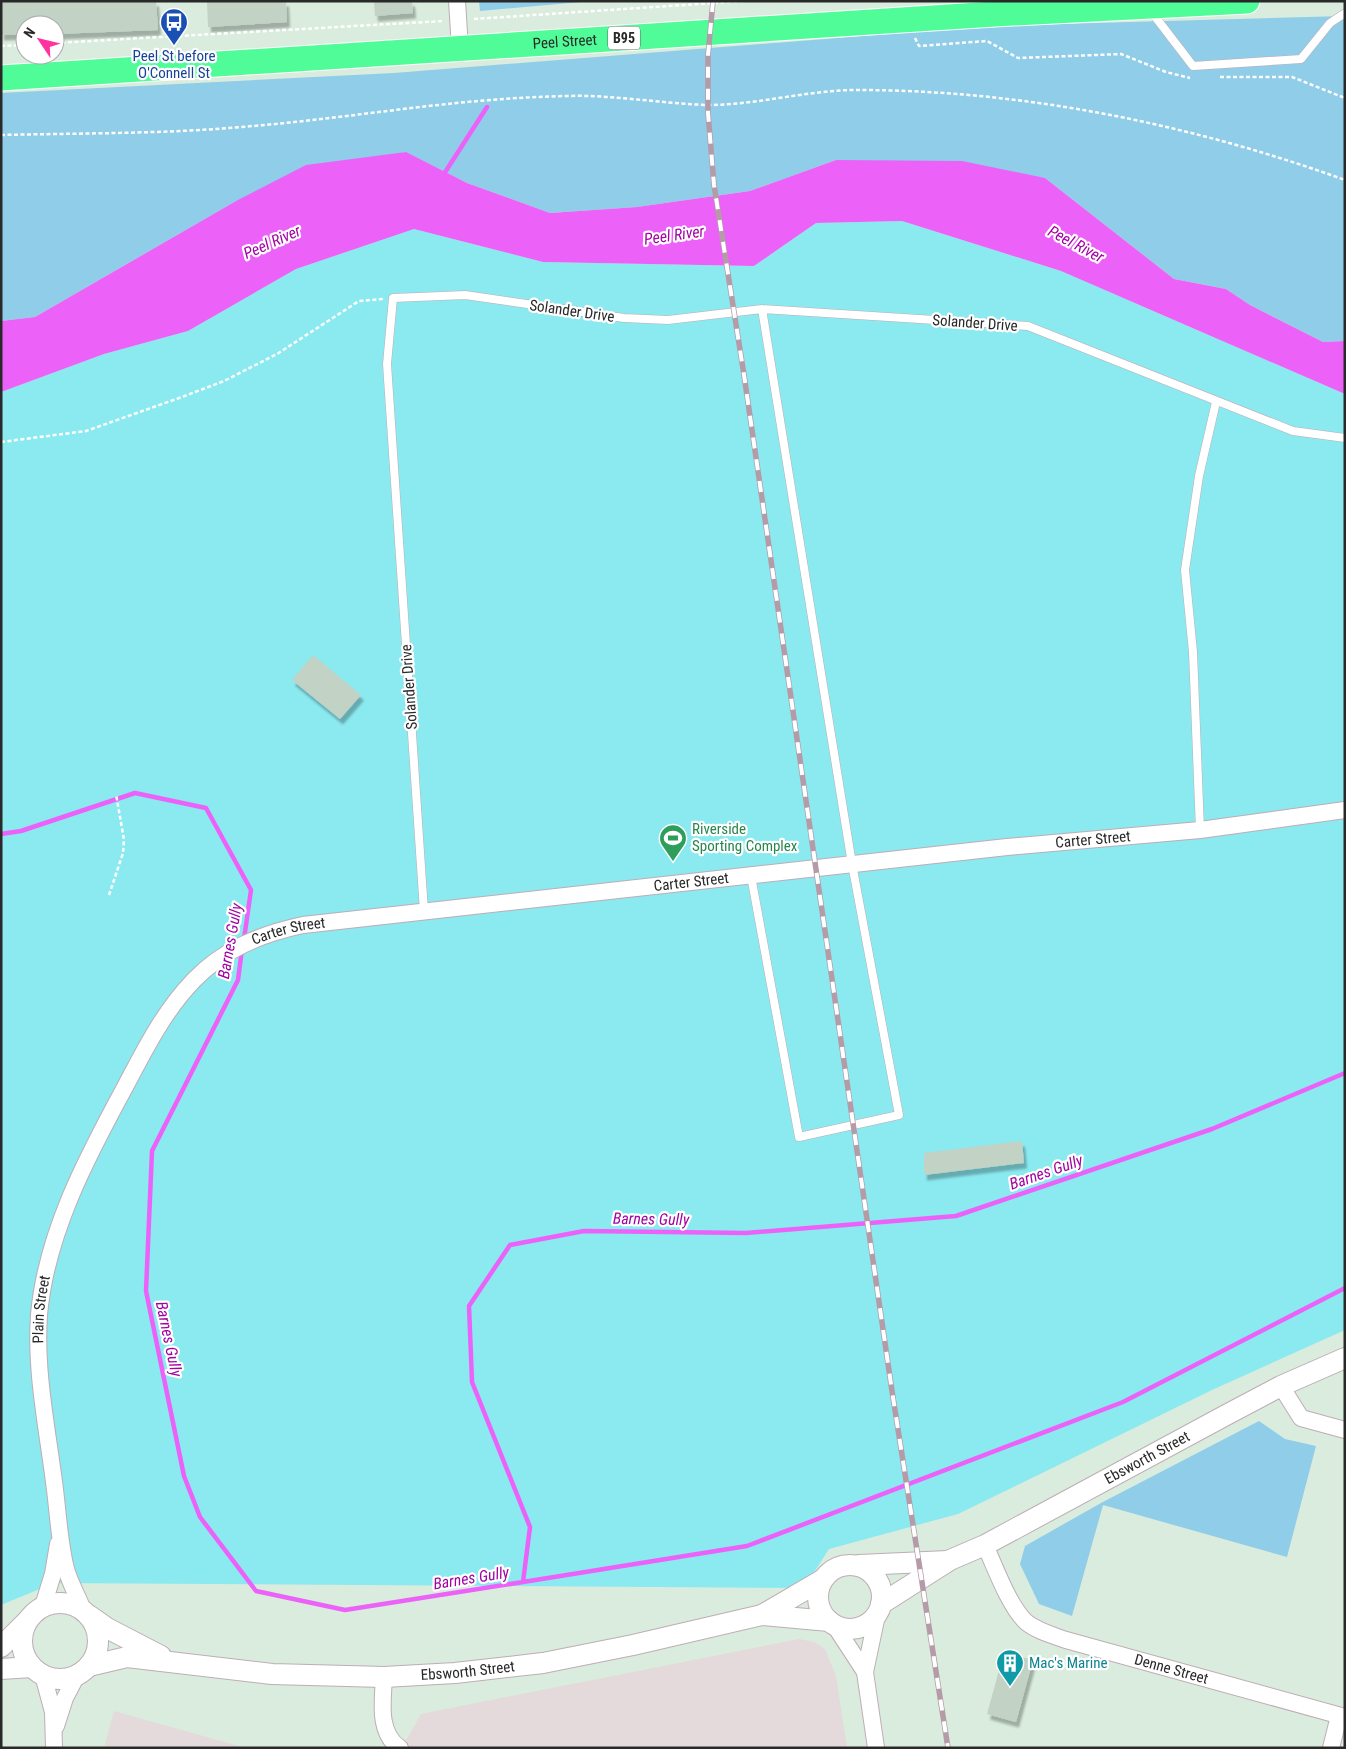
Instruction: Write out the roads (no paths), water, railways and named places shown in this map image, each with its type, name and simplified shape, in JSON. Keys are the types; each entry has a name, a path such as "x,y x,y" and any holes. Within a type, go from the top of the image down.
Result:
{"main road":[{"name":"Peel Street","path":"1,78 460,48 994,8 1147,6 1248,1"}],"street":[{"path":"457,1 460,48"},
{"name":"Carter Street","path":"117,1101 159,1024 195,979 236,948 255,937 277,930 303,925 424,911 1006,847 1200,830 1345,810"},
{"name":"Plain Street","path":"87,1613 66,1569 40,1365 39,1315 48,1266 63,1217 117,1101"},
{"name":"Ebsworth Street","path":"879,1609 950,1560 986,1545 1281,1386 1345,1358"},
{"path":"1281,1386 1301,1418 1345,1430"},
{"name":"Plain Street","path":"37,1612 53,1574 61,1530"},
{"name":"Denne Street","path":"986,1545 1017,1610 1036,1629 1066,1640 1342,1716"},
{"name":"Ebsworth Street","path":"859,1565 950,1560"},
{"path":"865,1672 832,1624 823,1615 817,1598 822,1580 838,1566 859,1565 875,1576 880,1585 879,1609 865,1672 876,1748"},
{"name":"Ebsworth Street","path":"83,1671 127,1657 169,1660 272,1674 384,1677 455,1673 543,1663 633,1646 762,1615 822,1580"},
{"path":"1,1647 37,1612 64,1602 87,1613 96,1625 98,1646 65,1698 55,1730"},
{"path":"832,1624 853,1629 862,1626 879,1609"},
{"path":"37,1612 25,1626 23,1648 38,1671 53,1712 54,1748"},
{"name":"Ebsworth Street","path":"87,1613 107,1628 169,1660"},
{"name":"Ebsworth Street","path":"762,1615 832,1624"},
{"path":"1,1669 38,1671 60,1678 83,1671"},
{"path":"384,1677 383,1715 386,1729 394,1744 400,1748"},
{"path":"1331,1748 1342,1716"}],"lane":[{"path":"1147,6 1193,66 1301,59 1330,23 1345,13"},
{"name":"Solander Drive","path":"424,911 388,364 393,298 465,295 624,318 668,320 762,309 1028,326 1293,431 1345,438"},
{"path":"751,876 799,1137 898,1115 852,864 762,309"},
{"path":"1200,830 1193,652 1185,570 1199,476 1216,402"}],"water":[{"name":"Peel River","path":"406,152 467,183 550,213 637,207 750,191 836,160 962,161 1045,178 1174,279 1226,289 1250,305 1323,342 1345,341 1345,394 1061,271 902,221 816,223 754,266 543,262 414,229 296,269 188,331 104,354 1,392 1,321 35,317 236,201 306,165"}],"waterway":[{"path":"442,177 487,107"},
{"name":"Barnes Gully","path":"1,834 21,831 135,793 206,808 251,890 244,939"},
{"name":"Barnes Gully","path":"242,949 238,980 152,1151 146,1291 184,1476 200,1517 256,1591 345,1610 523,1582 530,1527 472,1382 469,1306 510,1245 584,1231 746,1233 956,1216 1212,1129 1345,1073"},
{"path":"523,1582 747,1546 1123,1402 1345,1288"}],"railway":[{"path":"713,1 708,55 708,113 714,185 744,375 892,1391 948,1748"}],"place":[{"name":"Peel St before O'Connell St","path":"174,46"},
{"name":"Riverside Sporting Complex","path":"673,862"},
{"name":"Mac's Marine","path":"1010,1687"}]}
